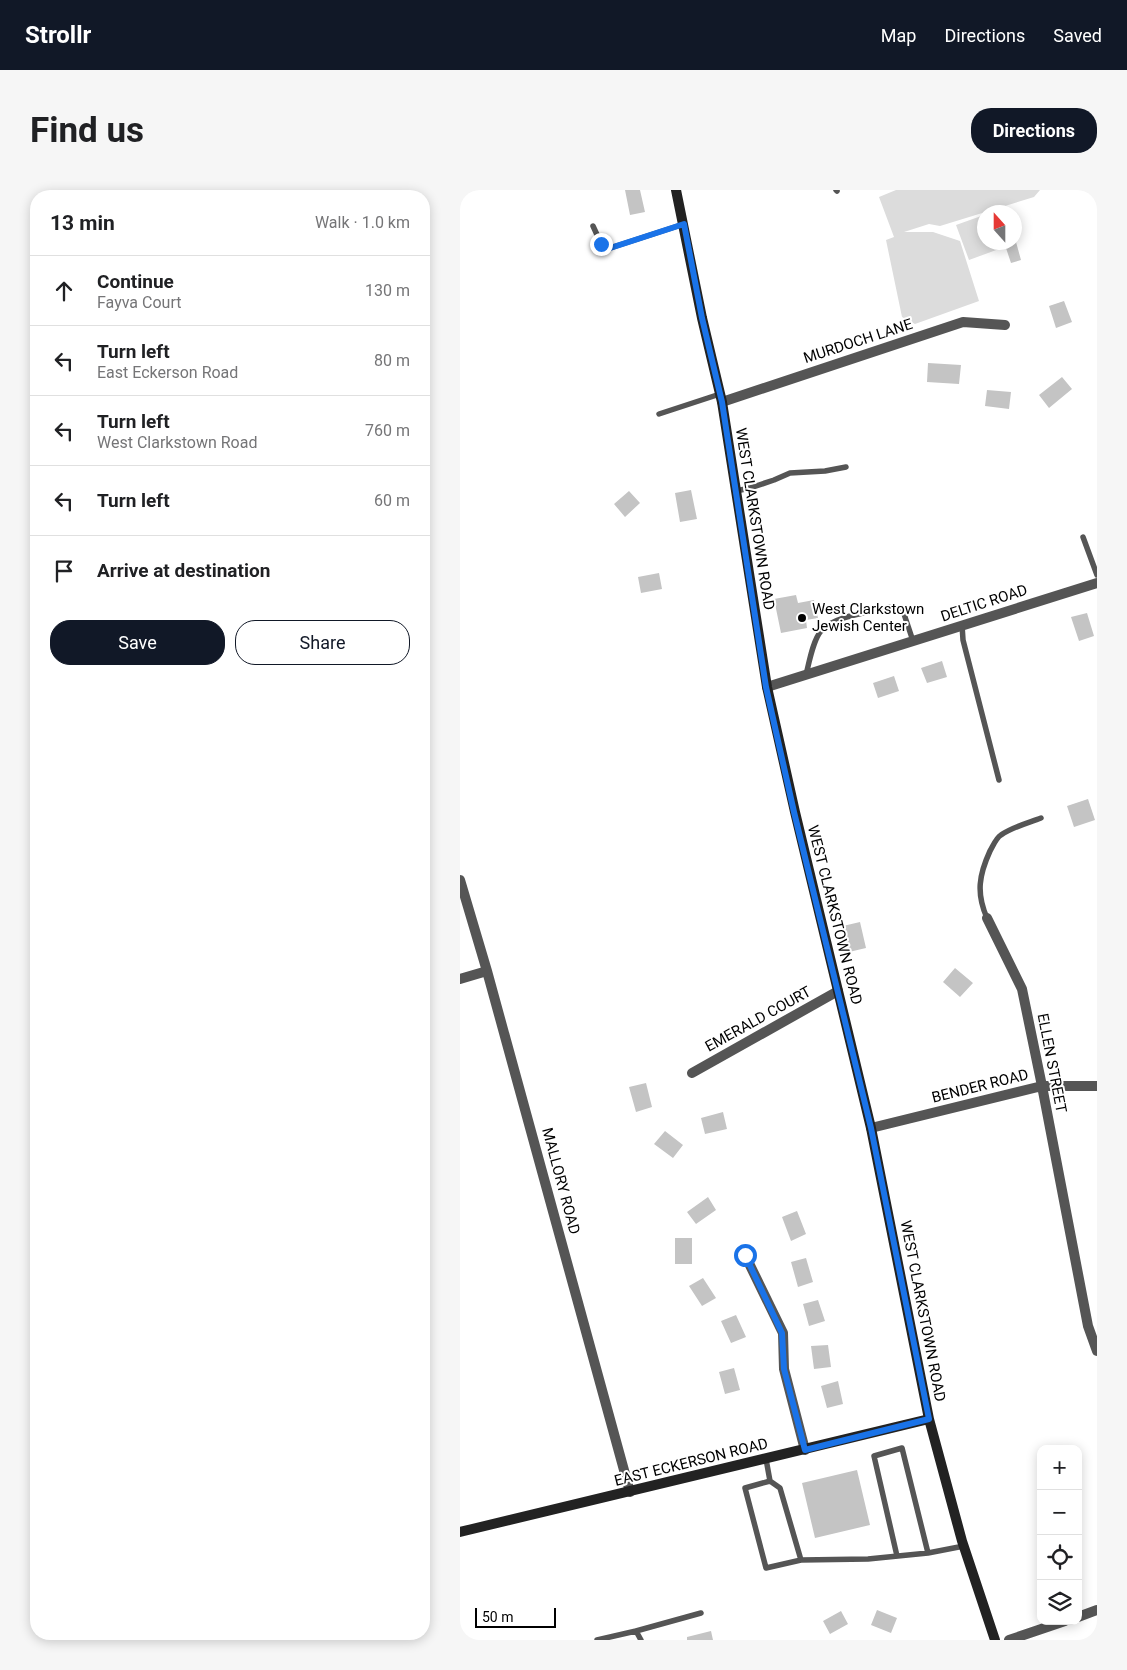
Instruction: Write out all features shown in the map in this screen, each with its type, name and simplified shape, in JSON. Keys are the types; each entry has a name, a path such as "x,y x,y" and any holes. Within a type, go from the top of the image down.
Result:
{"street":[{"name":"WEST CLARKSTOWN ROAD","path":"676,190 702,318 721,398 766,687 794,812 871,1128 929,1419 964,1546 995,1640"},
{"name":"MURDOCH LANE","path":"721,398 963,322 1005,324"},
{"name":"DELTIC ROAD","path":"766,687 1097,583"},
{"name":"MALLORY ROAD","path":"460,880 487,971 630,1492"},
{"name":"ELLEN STREET","path":"987,918 1022,989 1088,1326 1097,1351"},
{"path":"460,979 487,971"},
{"name":"EMERALD COURT","path":"692,1073 838,991"},
{"name":"BENDER ROAD","path":"871,1128 1042,1086 1097,1086"},
{"path":"745,1255 782,1333 784,1369 805,1450"},
{"name":"EAST ECKERSON ROAD","path":"460,1532 929,1419"},
{"path":"1082,1616 1097,1610"},
{"path":"1009,1640 1052,1625"}],"lane":[{"path":"593,226 604,250 684,224"},
{"path":"659,414 721,398"},
{"path":"736,491 790,473 825,471 846,467"},
{"path":"1083,537 1097,576"},
{"path":"806,675 820,632 826,626 840,620 890,608 898,608 903,611 913,641"},
{"path":"962,626 963,640 999,780"},
{"name":"ELLEN STREET","path":"987,918 979,894 981,873 993,846 1000,835 1041,818"},
{"path":"897,1556 874,1456 902,1448 928,1553"},
{"path":"766,1459 770,1481 780,1488 801,1560"},
{"path":"770,1481 745,1488 766,1568 801,1560 868,1559 928,1553 964,1546"},
{"path":"597,1640 701,1613"},
{"path":"636,1631 641,1640"}],"shaded area":[{"path":"896,190 1040,190 1034,197 1008,205 977,205 977,215 940,226 929,224 904,232 933,232 960,241 979,301 915,324 902,317 886,240 894,237 879,197"},
{"path":"977,218 977,250 996,250 969,260 956,225"}],"building":[{"path":"625,190 640,190 645,212 630,215"},
{"path":"1007,250 1018,250 1021,260 1011,263"},
{"path":"1064,301 1072,322 1056,328 1049,306"},
{"path":"928,363 961,365 959,384 927,382"},
{"path":"1062,377 1072,389 1049,408 1039,395"},
{"path":"987,390 1011,392 1009,409 985,406"},
{"path":"691,490 697,519 680,522 675,493"},
{"path":"629,491 640,503 625,517 614,504"},
{"path":"659,573 662,589 641,593 638,577"},
{"path":"796,595 798,603 814,600 818,618 806,620 807,628 781,633 774,599"},
{"path":"1087,613 1094,636 1079,641 1071,617"},
{"path":"942,661 947,677 927,683 921,668"},
{"path":"894,676 899,691 878,698 873,683"},
{"path":"1088,799 1095,820 1074,827 1067,806"},
{"path":"860,922 866,948 849,952 843,926"},
{"path":"955,968 973,983 960,997 943,982"},
{"path":"646,1083 652,1107 636,1112 629,1087"},
{"path":"723,1112 727,1129 705,1134 701,1118"},
{"path":"665,1131 683,1145 673,1158 654,1144"},
{"path":"708,1197 716,1210 696,1224 687,1212"},
{"path":"797,1211 806,1234 791,1241 782,1217"},
{"path":"675,1238 692,1238 692,1264 675,1264"},
{"path":"806,1258 813,1282 798,1287 791,1262"},
{"path":"703,1278 716,1298 702,1306 689,1286"},
{"path":"818,1300 825,1321 809,1326 803,1304"},
{"path":"736,1315 746,1337 731,1343 721,1321"},
{"path":"828,1345 831,1367 814,1369 811,1346"},
{"path":"734,1368 740,1390 725,1394 719,1372"},
{"path":"838,1381 843,1404 827,1408 821,1386"},
{"path":"857,1470 870,1525 815,1538 802,1483"},
{"path":"877,1610 897,1618 891,1633 871,1625"},
{"path":"841,1611 848,1624 830,1634 823,1621"},
{"path":"711,1631 713,1640 687,1640 687,1637"}],"place":[{"name":"West Clarkstown Jewish Center","path":"802,618"}],"route":[{"path":"601,244 604,250 684,224 702,318 722,402 766,687 794,812 871,1128 929,1419 805,1450 784,1369 782,1333 745,1255"}]}
